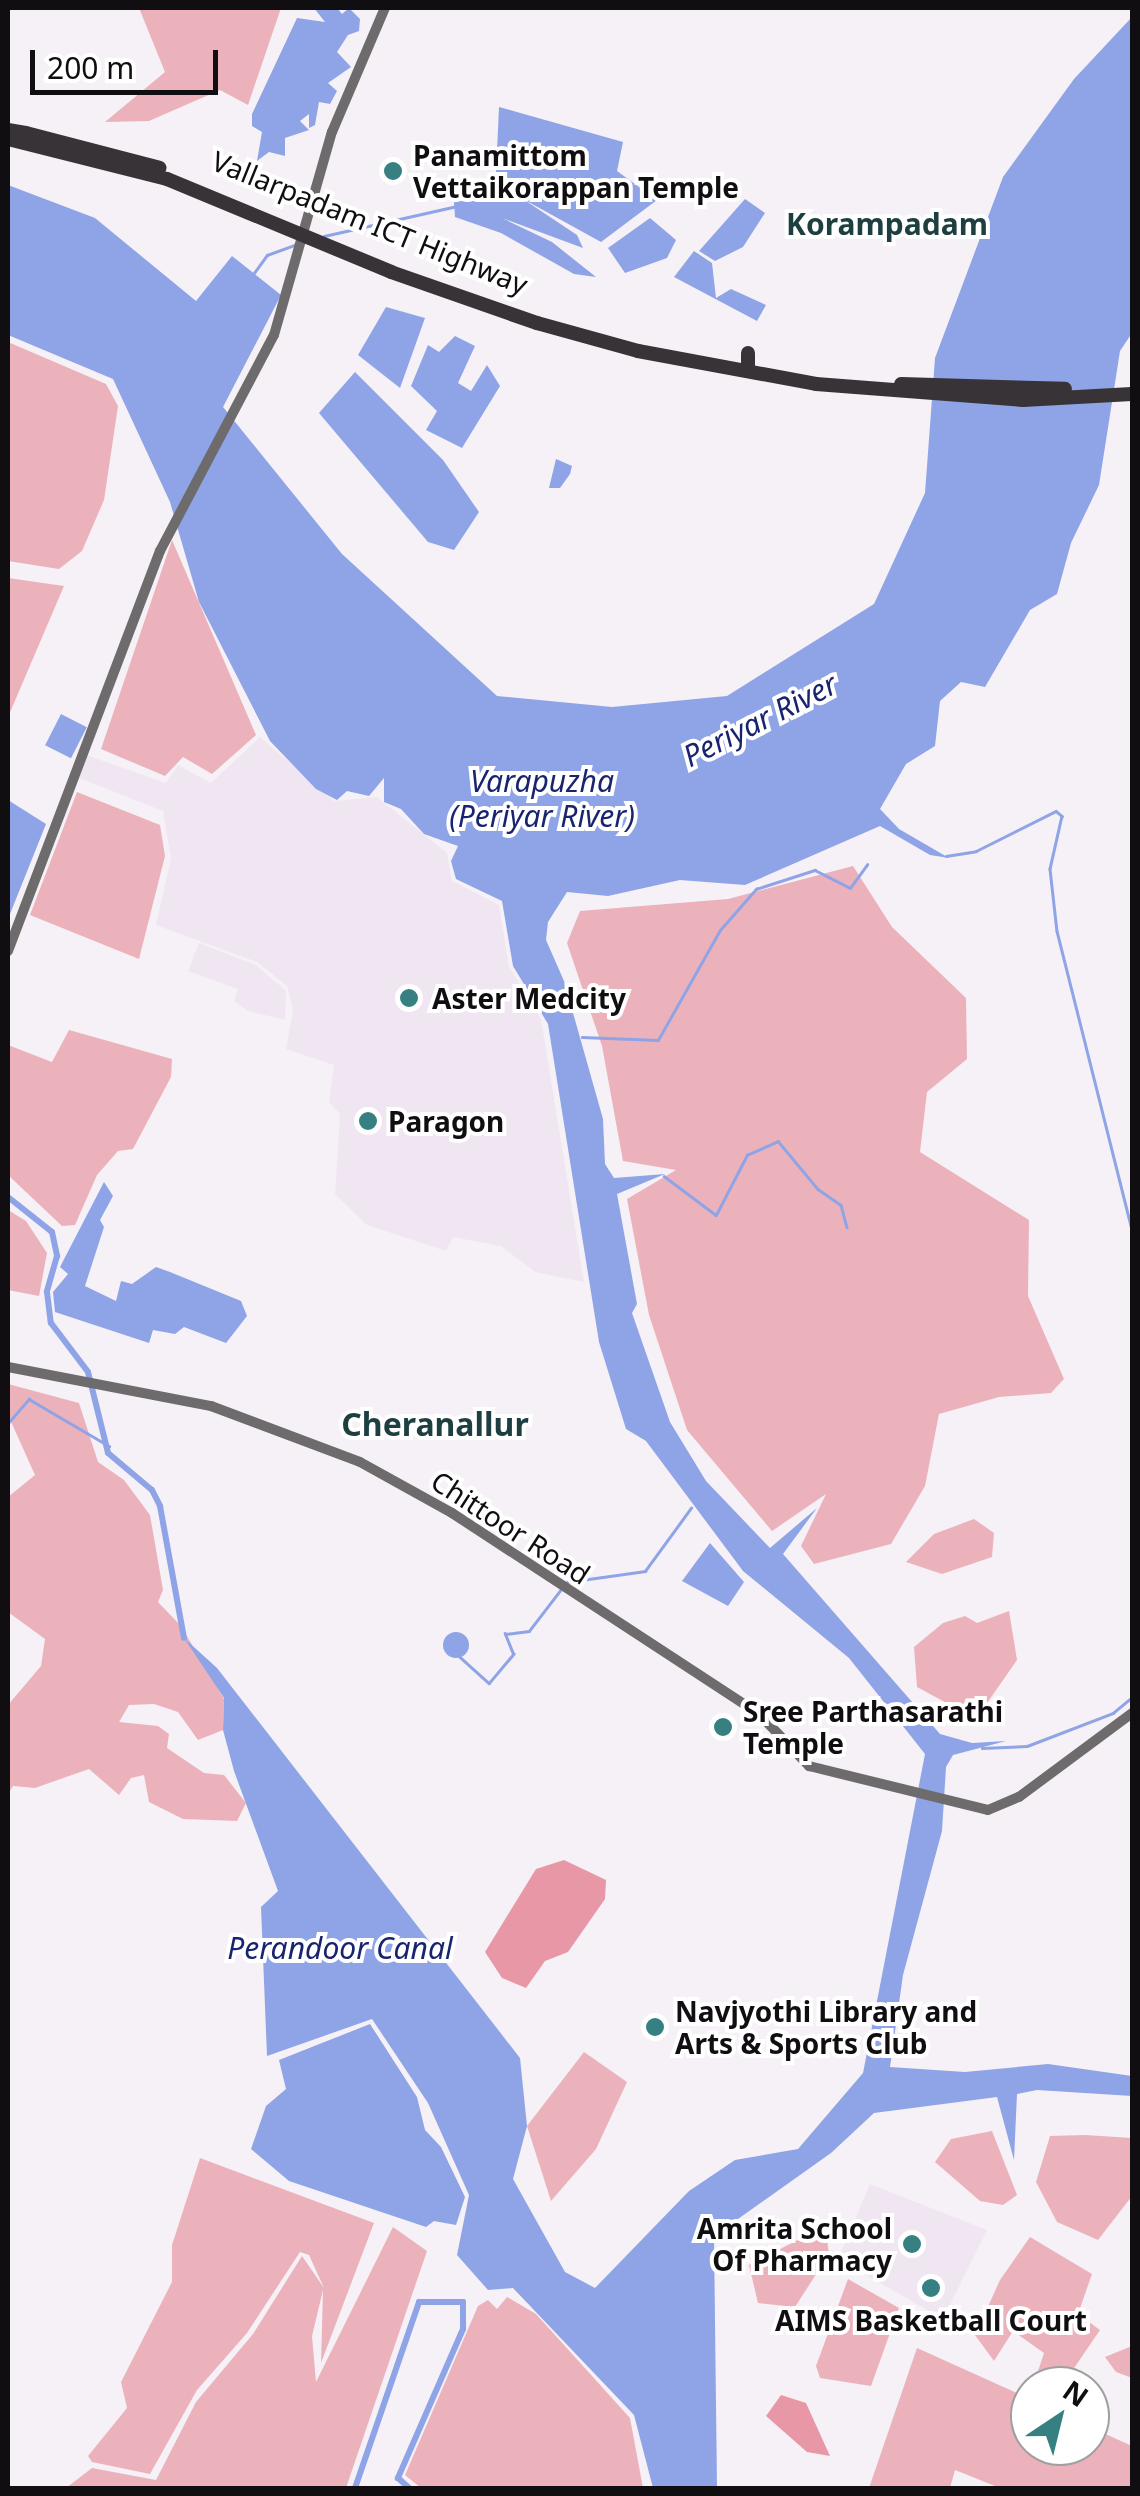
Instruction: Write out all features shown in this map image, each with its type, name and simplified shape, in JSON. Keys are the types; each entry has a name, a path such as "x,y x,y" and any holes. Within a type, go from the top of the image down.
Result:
{"highway":[{"name":"Vallarpadam ICT Highway","path":"8,130 150,164 538,320 918,390 1132,386"},
{"name":"Vallarpadam ICT Highway","path":"8,139 167,179 391,272 538,320 731,375 1024,400 1132,394"}],"main road":[{"path":"8,950 160,550 248,389 288,295 302,222 385,8"},
{"name":"Chittoor Road","path":"8,1367 211,1406 334,1450 452,1514 758,1712 809,1766 988,1810 1004,1806 1132,1713"}],"shaded area":[{"path":"139,8 281,8 248,105 220,90 149,121 105,122 165,72"},
{"path":"8,342 106,384 118,406 104,500 82,551 59,569 8,561"},
{"path":"172,540 256,735 212,774 183,757 165,776 101,749"},
{"path":"8,578 64,586 8,717"},
{"name":"Aster Medcity","path":"260,737 334,801 377,797 447,853 452,881 499,905 509,967 541,1019 584,1282 535,1272 501,1246 453,1237 446,1251 367,1225 335,1194 340,1114 329,1102 334,1065 286,1049 293,1010 287,986 257,962 156,925 171,858 163,811 77,777 86,755 166,783 178,765 211,783"},
{"path":"77,792 160,825 165,856 139,959 30,915"},
{"path":"853,866 892,927 966,998 967,1059 927,1092 920,1152 1029,1220 1028,1296 1064,1379 1051,1393 999,1397 939,1414 925,1486 891,1544 814,1564 801,1546 826,1494 772,1531 687,1430 649,1315 627,1199 676,1170 623,1161 602,1046 567,943 580,911 728,899"},
{"path":"199,943 256,965 286,991 285,1020 248,1011 234,1001 238,989 188,971"},
{"path":"69,1030 172,1059 171,1077 133,1149 118,1151 97,1175 75,1225 62,1226 8,1175 8,1045 52,1062"},
{"path":"8,1210 26,1221 47,1253 39,1296 8,1290"},
{"path":"8,1384 79,1403 98,1462 124,1480 150,1515 163,1590 158,1602 181,1626 224,1699 223,1730 198,1740 178,1712 154,1704 129,1705 119,1722 158,1726 169,1734 167,1748 204,1773 224,1775 246,1803 237,1821 183,1819 149,1802 144,1775 131,1778 119,1795 89,1769 35,1788 13,1786 8,1794 8,1705 41,1666 45,1639 8,1612 8,1497 35,1475 8,1415"},
{"path":"974,1519 994,1533 992,1557 942,1574 906,1562 934,1534"},
{"path":"1009,1611 1017,1660 976,1719 917,1687 914,1647 943,1623 965,1616 977,1623"},
{"path":"564,1860 606,1880 605,1899 568,1952 545,1961 526,1988 502,1978 485,1952 536,1869"},
{"path":"584,2052 627,2082 596,2149 551,2201 527,2126"},
{"path":"992,2131 1017,2195 1003,2205 980,2201 935,2162 951,2139"},
{"path":"1050,2136 1132,2138 1132,2196 1098,2240 1057,2222 1036,2182"},
{"path":"200,2158 374,2223 321,2363 323,2290 312,2336 316,2382 393,2227 427,2251 346,2488 66,2488 92,2468 156,2480 196,2402 253,2334 302,2256 324,2288 309,2255 300,2252 247,2333 197,2390 150,2474 92,2462 88,2456 127,2408 121,2382 172,2282 172,2245"},
{"name":"Amrita School Of Pharmacy","path":"870,2184 987,2230 943,2319 838,2259"},
{"path":"825,2226 829,2254 795,2307 758,2303 749,2265"},
{"path":"1030,2237 1092,2274 1078,2314 1100,2330 1075,2366 1040,2366 1044,2353 1013,2331 994,2361 975,2335 1000,2280"},
{"name":"AIMS Basketball Court","path":"931,2275 940,2279 944,2288 940,2297 931,2301 922,2297 918,2288 922,2279"},
{"path":"848,2279 899,2308 871,2386 820,2378 816,2366"},
{"path":"507,2297 536,2314 630,2418 643,2488 421,2488 405,2475 478,2306 488,2300 497,2309"},
{"path":"1132,2346 1132,2378 1116,2372 1105,2357"},
{"path":"917,2348 1010,2390 1010,2466 1110,2466 1110,2436 1132,2446 1132,2488 1000,2488 955,2470 950,2488 869,2488"},
{"path":"781,2395 806,2403 830,2456 807,2452 766,2416"}],"water":[{"path":"314,8 337,8 342,14 349,8 360,19 359,31 348,35 337,52 351,67 328,83 337,91 330,104 319,102 315,125 309,128 309,114 300,121 309,130 285,138 285,156 269,152 257,161 262,132 252,126 252,114 297,18 325,22"},
{"path":"1132,17 1132,333 1120,351 1099,485 1071,543 1057,594 1030,610 985,687 961,682 940,701 935,746 906,764 880,809 899,829 949,858 930,855 880,826 745,885 680,880 608,896 567,892 548,922 546,940 564,981 603,1119 605,1164 614,1178 665,1174 617,1194 637,1304 632,1313 670,1422 706,1481 770,1548 817,1508 783,1554 940,1734 972,1743 1006,1741 953,1755 946,1767 942,1831 903,1975 890,2067 965,2072 1048,2064 1132,2076 1132,2096 1037,2090 1017,2094 1014,2160 997,2097 874,2113 831,2153 714,2236 717,2488 653,2488 634,2415 513,2288 488,2290 457,2255 469,2195 428,2103 372,2019 267,2056 261,1907 278,1891 234,1771 223,1730 224,1698 184,1638 217,1668 520,2058 527,2126 513,2179 565,2272 595,2288 689,2191 735,2160 798,2149 863,2073 925,1754 849,1658 743,1571 646,1441 626,1429 599,1342 548,1024 513,966 502,901 456,879 451,861 458,846 424,834 401,809 384,802 384,778 369,796 347,791 337,800 316,789 270,741 199,602 170,502 113,379 8,335 8,185 95,218 196,301 232,256 281,295 223,407 342,554 497,696 612,707 727,696 874,604 925,493 935,358 1003,177 1074,79"},
{"path":"499,107 623,142 617,171 657,200 601,242 523,199 577,235 583,248 502,218 552,242 596,277 574,274 501,233 455,217 454,202 495,196"},
{"path":"745,199 765,213 743,247 715,261 699,251"},
{"path":"650,218 676,240 667,258 625,273 608,248"},
{"path":"694,251 712,263 716,298 731,289 766,305 757,321 674,277"},
{"path":"386,307 425,318 400,388 358,355"},
{"path":"455,336 475,346 458,383 471,391 487,365 500,386 462,448 426,430 437,411 411,386 428,345 439,352"},
{"path":"355,372 443,460 479,512 454,550 428,542 319,413"},
{"path":"556,459 572,466 560,488 549,488"},
{"path":"61,714 87,727 71,758 45,745"},
{"path":"8,800 46,824 10,914 8,913"},
{"path":"104,1182 113,1196 100,1220 104,1227 85,1286 116,1301 121,1281 132,1284 156,1267 170,1272 241,1301 247,1316 226,1343 184,1327 175,1334 153,1330 149,1343 55,1312 53,1292 68,1274 60,1267"},
{"path":"710,1543 744,1582 728,1606 682,1581"},
{"path":"456,1632 465,1636 469,1645 465,1654 456,1658 447,1654 443,1645 447,1636"},
{"path":"370,2024 417,2097 425,2130 441,2147 465,2197 456,2225 434,2221 426,2227 289,2181 251,2149 266,2106 286,2089 279,2060"}],"waterway":[{"path":"324,236 457,206"},
{"path":"254,273 267,255 297,244"},
{"path":"946,856 976,851 1056,811 1062,816 1050,869 1057,931 1132,1229"},
{"path":"582,1037 658,1040 720,930 756,889 815,870 850,888 867,865"},
{"path":"664,1176 716,1215 747,1155 778,1141 818,1189 841,1205 847,1227"},
{"path":"8,1197 52,1232 57,1256 47,1292 51,1323 88,1372 108,1453 152,1490 160,1506 184,1638"},
{"path":"8,1423 29,1399 109,1446"},
{"path":"567,1582 645,1571 691,1508"},
{"path":"460,1657 489,1683 513,1654 505,1634 529,1631 562,1588"},
{"path":"982,1748 1027,1746 1113,1713 1132,1697"},
{"path":"355,2488 419,2302 463,2302 463,2329 398,2478 409,2488"}],"place":[{"name":"Panamittom Vettaikorappan Temple","path":"393,171"},
{"name":"Aster Medcity","path":"409,998"},
{"name":"Paragon","path":"368,1121"},
{"name":"Sree Parthasarathi Temple","path":"723,1727"},
{"name":"Navjyothi Library and Arts & Sports Club","path":"655,2027"},
{"name":"Amrita School Of Pharmacy","path":"912,2244"},
{"name":"AIMS Basketball Court","path":"931,2288"}],"district":[{"name":"Korampadam","path":"887,224"},
{"name":"Cheranallur","path":"435,1424"}],"water label":[{"name":"Periyar River","path":"760,720"},
{"name":"Varapuzha (Periyar River)","path":"542,798"},
{"name":"Perandoor Canal","path":"340,1948"}]}
